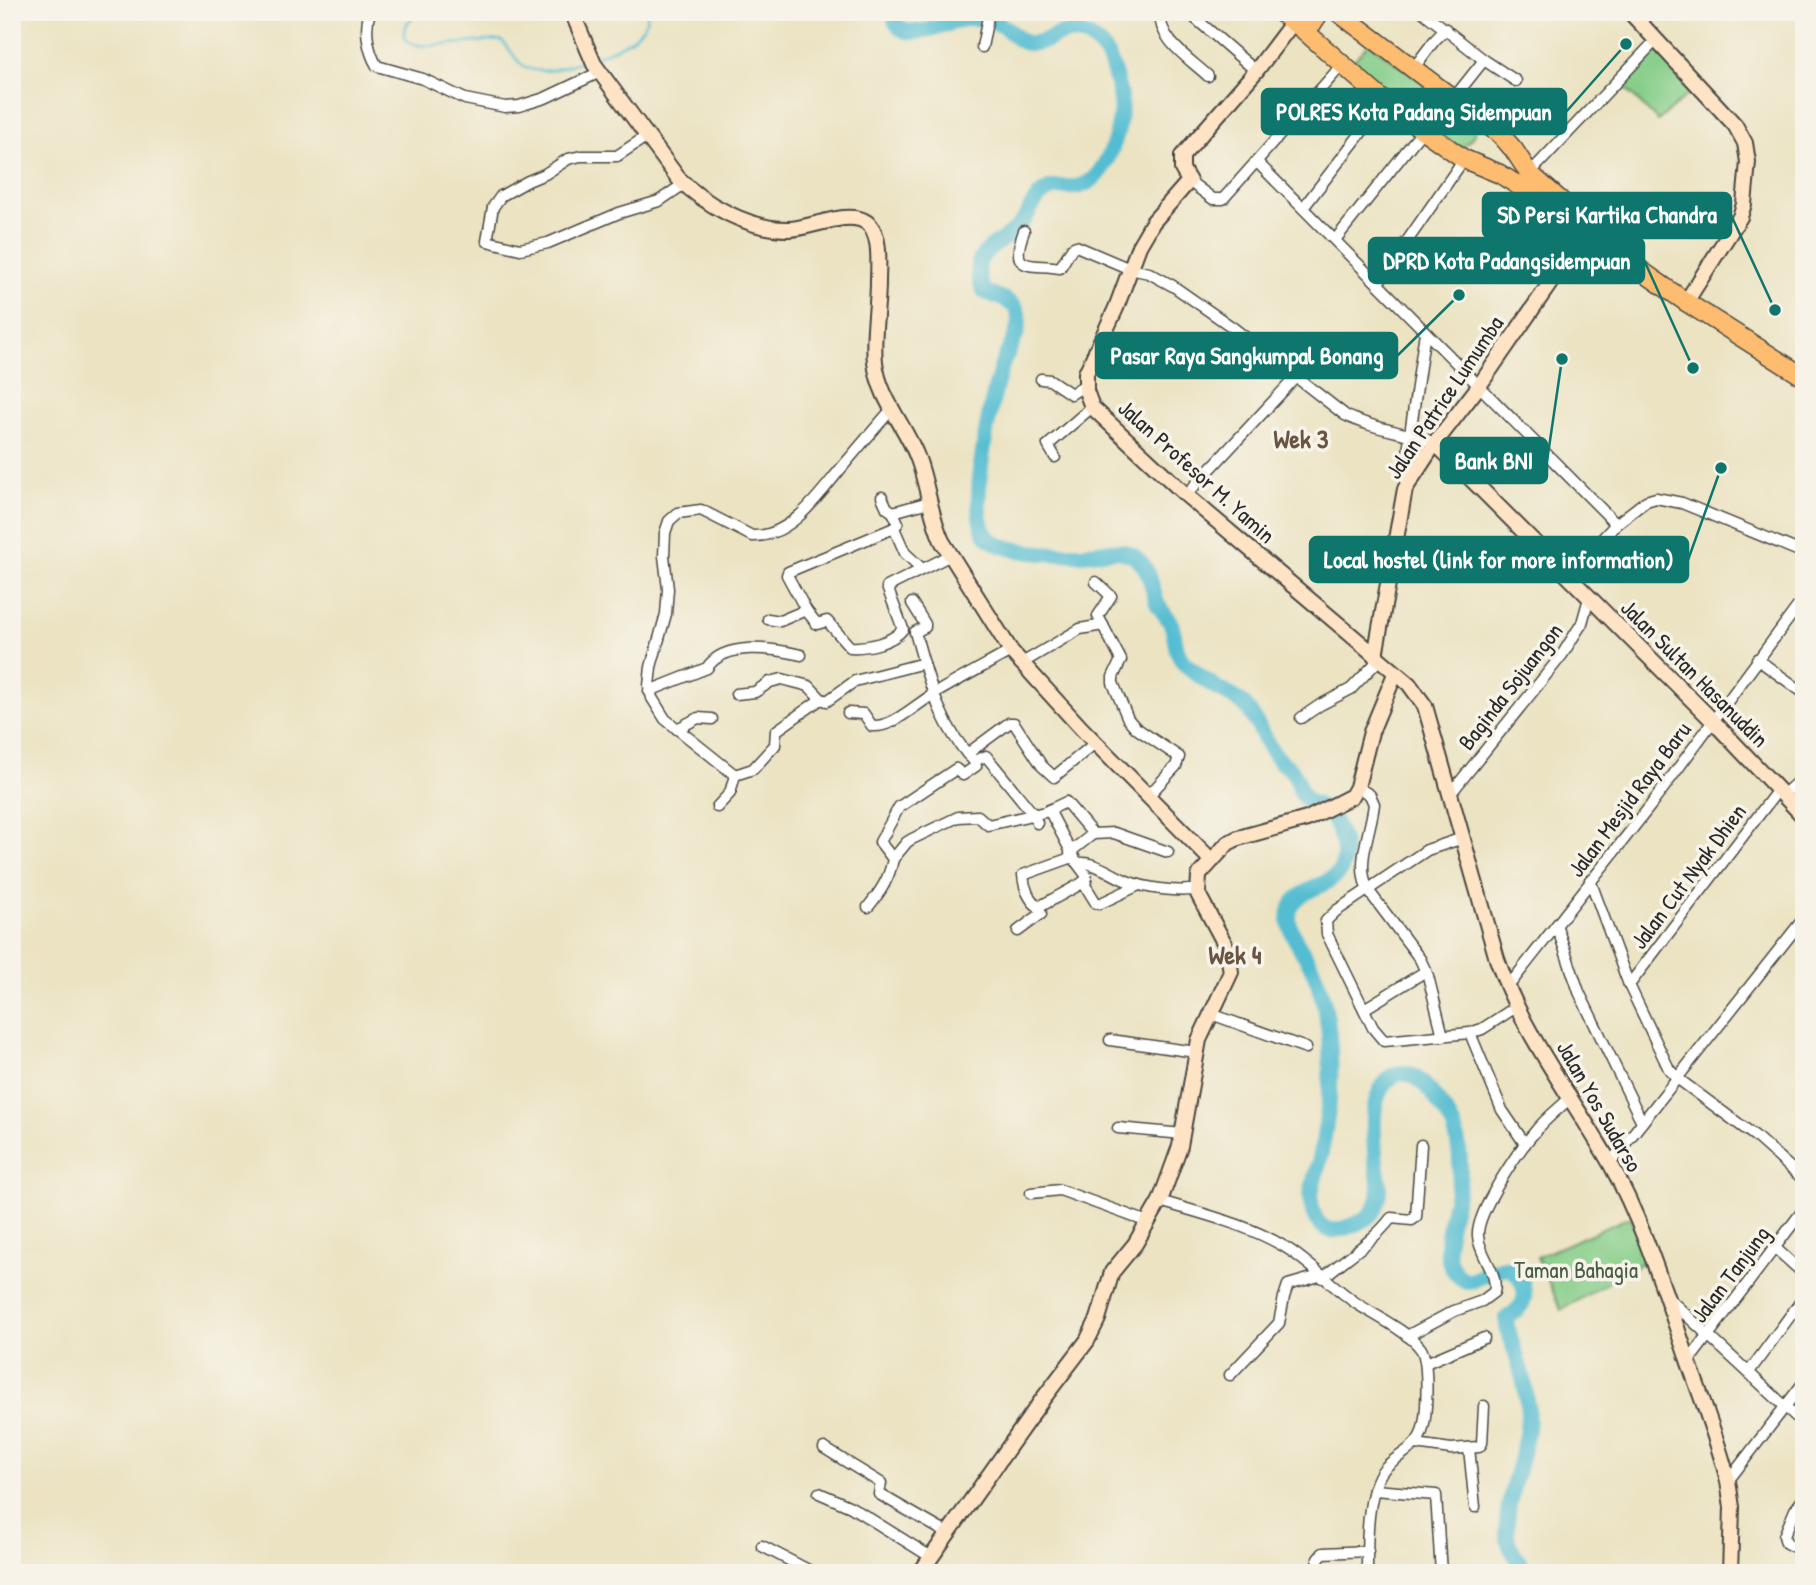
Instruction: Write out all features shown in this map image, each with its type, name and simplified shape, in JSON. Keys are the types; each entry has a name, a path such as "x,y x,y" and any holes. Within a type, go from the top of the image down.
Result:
{"highway":[{"path":"1288,18 1310,25 1320,12"},
{"path":"1338,12 1500,134 1517,155 1524,180"},
{"path":"1288,18 1385,102 1464,159 1500,174 1524,180 1588,228 1804,377"},
{"path":"1500,174 1517,155"},
{"path":"1689,298 1804,365"}],"street":[{"path":"572,12 597,68 684,184 725,212 771,228 790,230 839,219 857,218 872,229 878,266 875,362 878,380 917,457 934,524 1011,651 1095,743 1211,860"},
{"path":"982,47 989,12"},
{"path":"1160,12 1162,28 1170,41 1208,76"},
{"path":"1188,12 1256,71"},
{"path":"1423,12 1484,60 1517,81"},
{"path":"1630,12 1735,125 1748,149 1744,204 1740,217 1689,298"},
{"path":"368,14 368,43 377,66 423,79 465,99 505,107 519,106 544,98 597,68"},
{"path":"1288,18 1256,71 1182,156 1182,169 1189,181 1213,200 1220,200 1228,194 1342,65"},
{"path":"1413,69 1446,29"},
{"path":"1524,180 1656,40"},
{"path":"1453,99 1484,60"},
{"path":"1303,208 1385,102"},
{"path":"1335,240 1423,130"},
{"path":"647,136 622,155 580,156 568,159 501,196 493,207 487,241 520,249 548,243 619,213 659,201 684,184"},
{"path":"1378,283 1464,159"},
{"path":"1257,162 1616,524"},
{"path":"1041,379 1050,380 1071,394 1085,384 1088,367 1116,307 1146,231 1189,181"},
{"name":"Jalan Patrice Lumumba","path":"1376,656 1405,489 1588,228"},
{"path":"1024,231 1018,254 1023,261 1034,267 1044,265 1060,268 1076,246 1130,269 1162,279 1193,299 1327,404 1356,422 1410,434 1435,443"},
{"path":"1405,489 1425,332"},
{"path":"1186,495 1295,378"},
{"name":"Jalan Profesor M. Yamin","path":"1085,384 1092,407 1186,495 1395,674"},
{"path":"1055,457 1048,444 1092,407"},
{"path":"735,775 665,719 649,691 651,667 666,614 668,589 664,556 665,533 669,521 678,513 701,510 752,536 761,536 783,528 818,498 891,409"},
{"name":"Jalan Sultan Hasanuddin","path":"1435,443 1712,720 1804,817"},
{"path":"881,497 898,523 894,528 786,573 806,610 817,624 827,621 850,647 869,646 886,640 903,629 887,587 951,555"},
{"path":"1568,576 1616,524 1646,501 1656,498 1671,499 1804,553"},
{"path":"893,512 929,502"},
{"path":"894,528 905,553 922,569"},
{"path":"1096,582 1111,596 1098,614 1121,660 1113,680 1128,719 1136,728 1179,757 1176,766 1149,795"},
{"name":"Baginda Sojuangon","path":"1451,793 1562,655 1582,623 1589,598"},
{"name":"Jalan Mesjid Raya Baru","path":"1507,988 1651,805 1804,598"},
{"path":"893,859 880,842 899,807 956,769 963,775 976,766 950,731 933,694 915,632 925,627 925,624 912,603"},
{"path":"768,619 780,621 806,610"},
{"path":"1022,663 1079,630 1103,625"},
{"path":"649,691 707,668 719,655 741,650 801,655"},
{"path":"848,713 864,714 875,727 894,720 933,694 1011,651"},
{"path":"1301,718 1320,705 1352,690 1376,664 1376,656"},
{"path":"1757,660 1804,693"},
{"path":"736,694 755,692 770,682 782,679 809,686 825,701 832,699 855,681 924,663"},
{"path":"1353,793 1371,732 1395,674"},
{"name":"Jalan Yos Sudarso","path":"1395,674 1409,684 1425,706 1507,988 1569,1099 1610,1163 1640,1227 1666,1296 1728,1481 1732,1507 1730,1573"},
{"path":"735,775 752,769 775,745 776,731 821,699"},
{"path":"677,729 698,718 712,719"},
{"path":"970,757 1009,723 1014,723 1042,766 1054,777 1095,743"},
{"path":"970,757 986,756 1035,819"},
{"path":"717,807 730,793 735,775"},
{"name":"Jalan Cut Nyak Dhien","path":"1629,985 1780,792 1804,776"},
{"path":"922,1572 947,1533 1087,1341 1098,1319 1112,1272 1135,1244 1160,1202 1179,1153 1196,1052 1202,1033 1228,982 1230,962 1219,930 1197,889 1199,875 1211,860 1238,838 1307,819 1353,793 1370,795 1374,804 1362,871 1368,890 1409,941 1426,971 1443,1035"},
{"path":"868,906 885,885 893,859 907,842 958,817 978,816 988,825 1035,819 1069,802 1093,834"},
{"path":"1039,907 1088,878 1073,858 1049,810"},
{"path":"1018,932 1041,914 1039,907 1032,902 1023,875 1073,858 1093,834 1114,833 1168,852"},
{"path":"1463,838 1432,848 1336,911 1325,924 1327,934 1377,1035 1384,1041 1470,1033 1482,1029 1516,1007"},
{"path":"1073,858 1089,862 1139,885 1197,889"},
{"path":"1590,880 1629,985 1667,1066 1677,1078 1755,1136 1804,1180"},
{"path":"1083,882 1099,904 1139,885"},
{"path":"1610,1163 1804,918"},
{"path":"1557,927 1579,992 1642,1122"},
{"path":"1364,1009 1426,971"},
{"path":"1211,1014 1306,1048"},
{"path":"1470,1033 1502,1110 1525,1144"},
{"path":"1111,1040 1196,1052"},
{"path":"1407,1336 1454,1311 1489,1297 1495,1289 1495,1280 1478,1236 1483,1215 1525,1144 1569,1099"},
{"path":"1118,1128 1183,1134"},
{"path":"1230,1375 1279,1323 1288,1285 1321,1277 1382,1230 1391,1218 1415,1218 1419,1203 1421,1145"},
{"path":"1031,1193 1060,1190 1148,1223"},
{"path":"1160,1202 1248,1228 1269,1237 1419,1347 1426,1363 1424,1422 1416,1444 1384,1470 1374,1490 1368,1551 1371,1572"},
{"name":"Jalan Tanjung","path":"1688,1362 1804,1209"},
{"path":"1774,1247 1804,1274"},
{"path":"1666,1296 1804,1424"},
{"path":"1749,1371 1804,1297"},
{"path":"1426,1363 1484,1338"},
{"path":"1728,1481 1804,1382"},
{"path":"1416,1444 1451,1449 1481,1445 1484,1406"},
{"path":"824,1448 881,1483 879,1494 947,1533"},
{"path":"1469,1448 1475,1507"},
{"path":"1374,1490 1436,1495 1441,1573"},
{"path":"819,1493 852,1507 930,1557"},
{"path":"1804,1498 1795,1510 1784,1536 1786,1543 1804,1552"},
{"path":"762,1546 814,1573"},
{"path":"1318,1573 1318,1559 1323,1553 1368,1551"}],"green space":[{"path":"1369,43 1475,121 1475,130 1470,140 1460,148 1347,68"},
{"path":"1655,47 1695,88 1658,121 1620,83"},
{"name":"Taman Bahagia","path":"1630,1217 1648,1259 1561,1310 1537,1257"}],"waterway":[{"path":"418,12 407,24 404,34 409,42 416,44 425,46 501,40 522,65 537,71 554,70 587,59"},
{"path":"596,56 621,46 636,34 642,28 647,12"},
{"path":"894,12 897,24 904,30 913,32 970,18 998,24 1027,43 1076,33 1085,35 1099,45 1110,60 1121,106 1115,140 1105,164 1089,182 1044,192 1036,199 1019,226 986,252 978,267 984,291 1013,305 1019,320 1016,334 1001,368 987,427 980,477 980,519 985,533 1002,546 1029,552 1058,554 1119,551 1137,558 1146,569 1157,603 1171,624 1178,653 1184,663 1246,707 1272,751 1292,771 1308,802 1326,811 1335,823 1344,856 1341,869 1333,878 1299,897 1292,906 1289,919 1292,933 1319,986 1330,1044 1329,1106 1312,1191 1312,1208 1319,1223 1333,1230 1355,1224 1372,1213 1380,1194 1374,1129 1379,1093 1393,1076 1401,1073 1416,1077 1435,1097 1449,1118 1458,1144 1459,1182 1447,1251 1450,1263 1457,1274 1468,1282 1504,1268 1514,1271 1523,1286 1523,1302 1507,1318 1507,1327 1526,1390 1528,1415 1525,1441 1511,1493 1507,1534 1509,1544 1524,1573"}],"place":[{"name":"POLRES Kota Padang Sidempuan","path":"1626,44"},
{"name":"Pasar Raya Sangkumpal Bonang","path":"1459,295"},
{"name":"SD Persi Kartika Chandra","path":"1775,310"},
{"name":"Bank BNI","path":"1562,359"},
{"name":"DPRD Kota Padangsidempuan","path":"1693,368"},
{"name":"Local hostel (link for more information)","path":"1721,468"}],"district":[{"name":"Wek 3","path":"1301,438"},
{"name":"Wek 4","path":"1235,954"}]}
